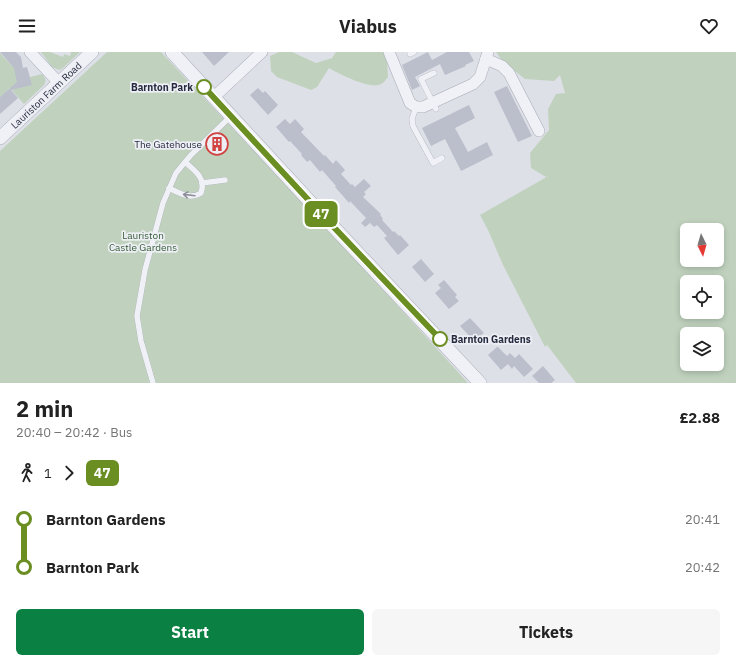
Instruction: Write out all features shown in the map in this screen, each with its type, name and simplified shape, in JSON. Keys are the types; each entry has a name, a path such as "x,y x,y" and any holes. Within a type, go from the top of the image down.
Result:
{"street":[{"path":"30,52 59,83"},
{"name":"Lauriston Farm Road","path":"0,138 92,52"},
{"path":"172,52 480,383"},
{"path":"214,98 262,52"},
{"path":"389,52 410,103 416,107 434,105 473,84 480,77 487,56 502,66 509,73 537,116 539,131"}],"lane":[{"path":"410,52 410,54 414,52"},
{"path":"434,73 422,79 434,105"},
{"path":"416,107 412,120 413,126 433,163 442,158"},
{"path":"152,382 140,342 137,316 145,270 163,203 176,173 230,116"},
{"path":"169,188 179,193 195,197 201,193 203,187 196,171 185,162"},
{"path":"202,183 226,180"}],"green space":[{"path":"41,52 50,52 63,57 64,54 70,56 70,52 80,52 59,70 52,67"},
{"name":"Lauriston Castle Gardens","path":"107,52 161,52 355,259 468,383 0,383 0,151"},
{"path":"279,52 292,52 316,63 332,58 336,52 383,52 387,61 388,77 381,84 370,85 340,74 329,68 317,87 311,90 277,77 271,71 270,56"},
{"path":"496,52 736,52 736,383 576,383 547,345 545,347 503,265 480,215 550,175 546,177 531,168 530,153 549,130 548,109 556,94 565,93 560,75 554,81 525,79 503,62"},
{"path":"0,53 12,66 16,62 30,77 42,74 45,78 44,85 24,104 10,88 0,97"}],"building":[{"path":"0,52 16,52 21,57 23,68 27,67 32,85 11,90 18,98 0,114 0,97 17,82 14,68"},
{"path":"202,52 229,52 214,66"},
{"path":"428,52 432,60 447,52 469,52 474,61 445,75 440,64 415,77 420,86 412,90 402,65"},
{"path":"507,86 532,136 518,142 494,92"},
{"path":"258,88 263,93 265,91 278,105 268,115 250,95"},
{"path":"469,105 475,118 455,128 468,152 487,142 493,155 461,171 445,139 431,146 422,128"},
{"path":"285,119 290,124 295,119 304,129 301,132 324,156 325,155 333,164 336,160 345,170 341,174 351,185 352,184 355,187 364,179 371,186 364,192 366,194 363,197 381,214 382,220 393,232 394,231 399,236 400,235 409,245 398,255 384,238 387,236 377,225 374,227 370,223 365,227 361,223 366,218 350,201 349,203 322,170 320,172 310,160 307,162 301,155 302,154 276,127"},
{"name":"The Gatehouse","path":"218,134 224,140 222,143 225,146 218,152 210,143"},
{"path":"421,259 434,274 425,282 412,267"},
{"path":"444,280 457,295 455,297 459,301 449,309 435,293 441,288 438,285"},
{"path":"470,318 484,333 474,341 460,326"},
{"path":"497,347 507,356 510,353 515,358 519,354 533,369 524,377 514,366 512,369 508,364 501,370 488,355"},
{"path":"543,366 555,380 551,383 539,383 532,376"}],"bus line":[{"name":"47","path":"204,87 440,339"}],"place":[{"name":"Barnton Park","path":"204,87"},
{"name":"The Gatehouse","path":"217,144"},
{"name":"Barnton Gardens","path":"440,339"}]}
